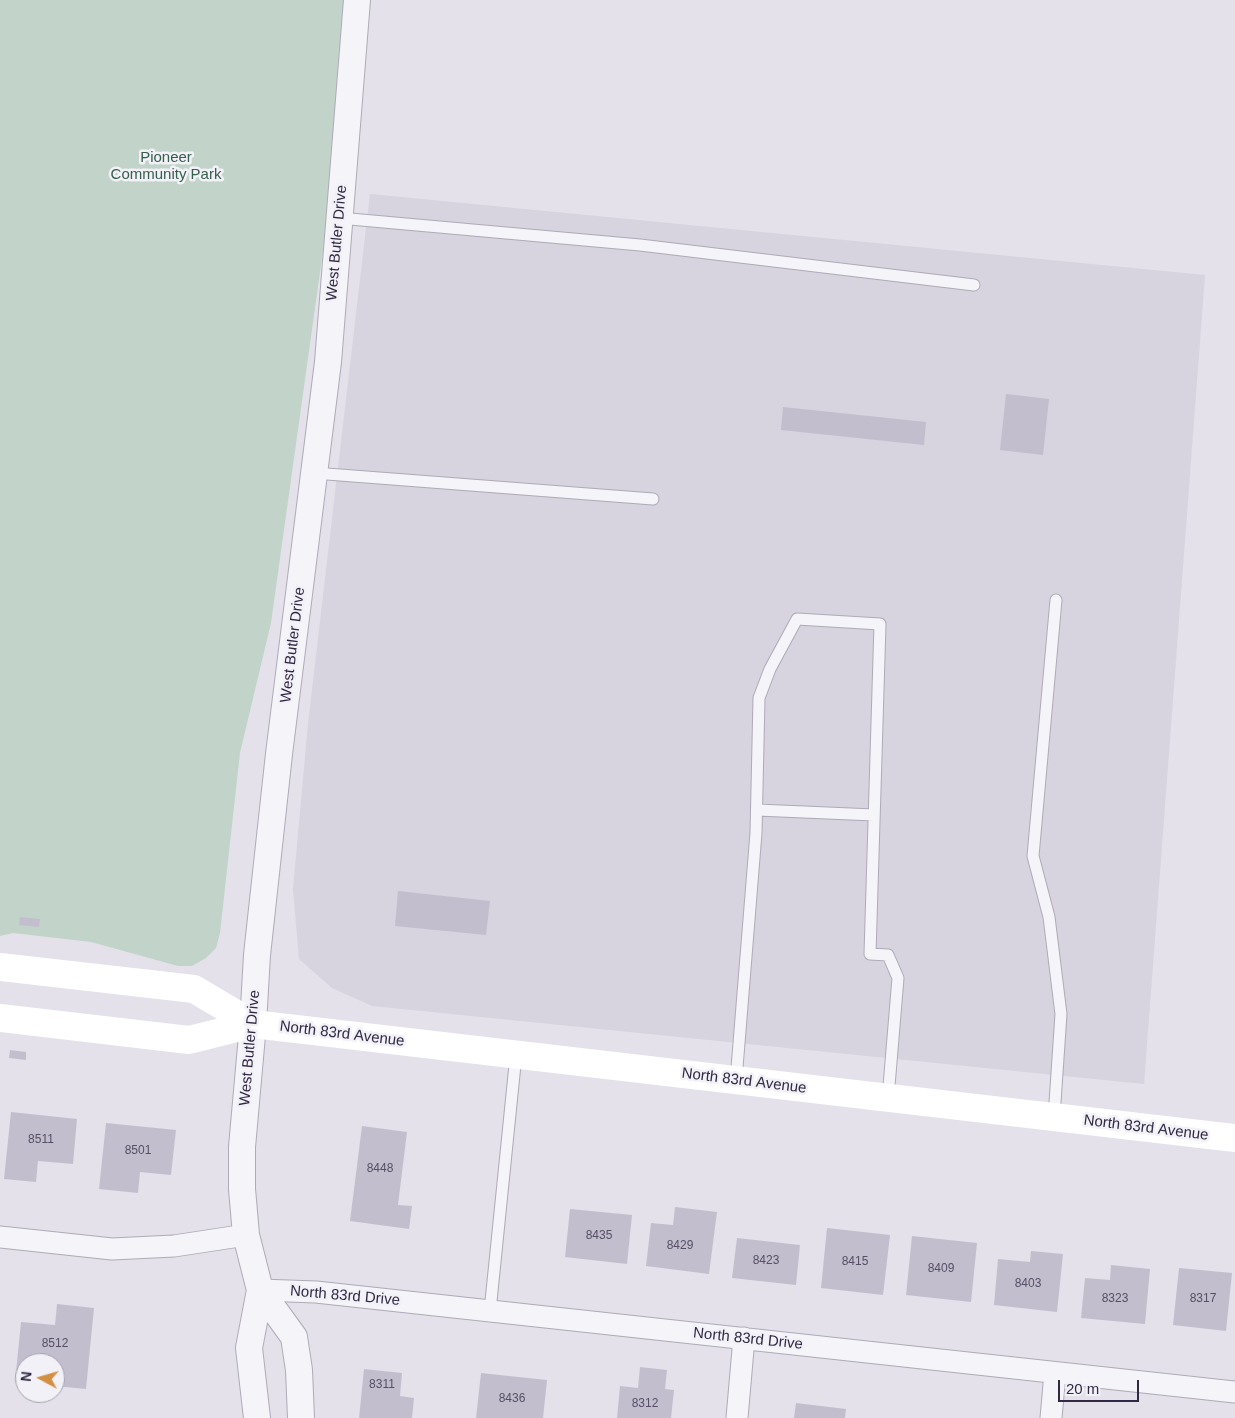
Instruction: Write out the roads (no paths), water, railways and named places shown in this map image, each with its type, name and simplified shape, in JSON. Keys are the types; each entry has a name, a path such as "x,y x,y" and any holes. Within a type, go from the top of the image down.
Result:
{"main road":[{"name":"North 83rd Avenue","path":"0,967 194,989 253,1024"},
{"name":"North 83rd Avenue","path":"0,1018 189,1040 253,1024 1235,1138"}],"street":[{"name":"West Butler Drive","path":"301,1418 299,1370 294,1337 260,1290 246,1235 242,1189 242,1147 257,955 280,745 328,362 357,0"},
{"path":"0,1237 112,1249 174,1246 246,1235"},
{"name":"West Butler Drive","path":"257,1418 249,1348 260,1290"},
{"name":"North 83rd Drive","path":"260,1290 316,1292 1235,1392"},
{"path":"737,1418 744,1338"},
{"path":"1051,1418 1055,1373"}],"lane":[{"path":"339,218 640,244 974,285"},
{"path":"314,473 653,499"},
{"path":"1054,1117 1061,1014 1049,917 1033,856 1056,600"},
{"path":"736,1080 756,842 759,698 770,669 797,619 880,624 870,954 888,956 898,978 888,1098"},
{"path":"757,810 874,816"},
{"path":"490,1311 516,1055"}],"park label":[{"name":"Pioneer Community Park","path":"166,166"}]}
